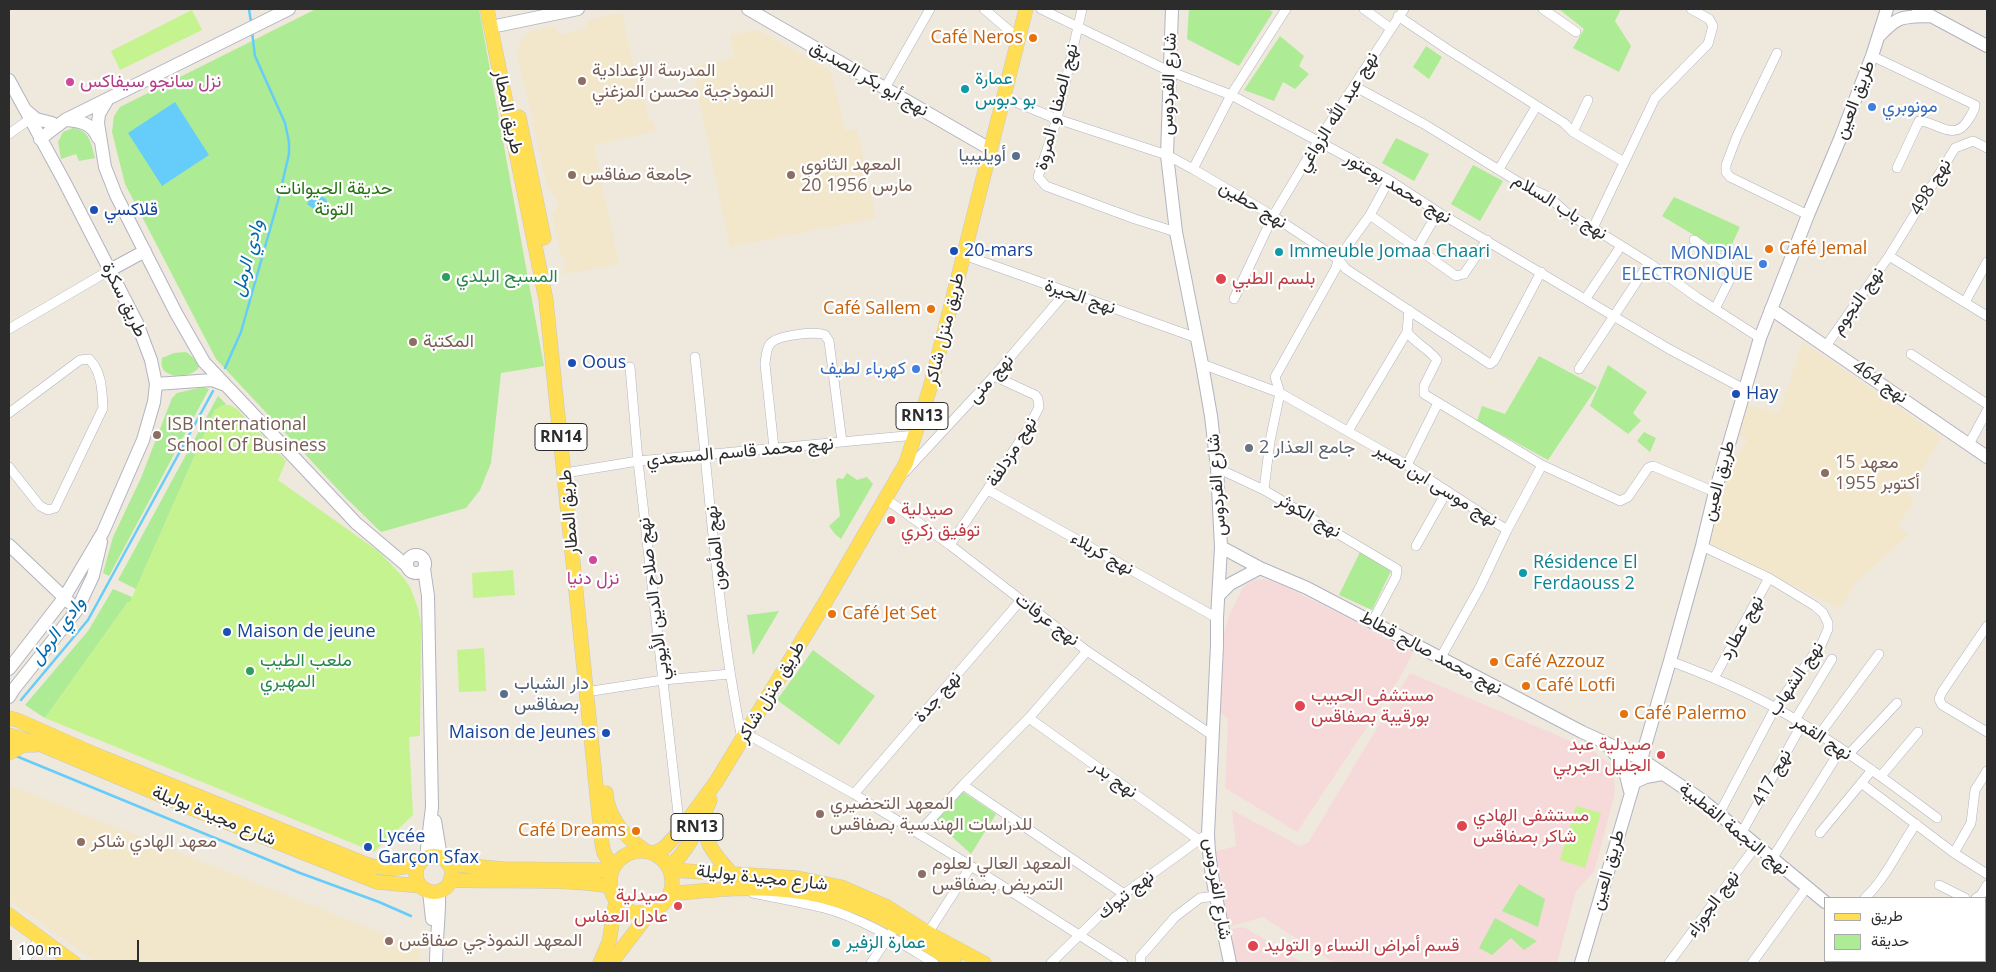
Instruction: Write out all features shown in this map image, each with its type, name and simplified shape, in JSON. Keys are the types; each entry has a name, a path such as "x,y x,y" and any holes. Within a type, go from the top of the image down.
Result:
{"main road":[{"name":"طريق المطار","path":"487,9 495,27 532,173 549,266 562,359 569,473 590,691 602,844 612,869"},
{"name":"طريق المطار","path":"495,9 495,27"},
{"name":"طريق منزل شاكر","path":"650,852 664,848 680,831 716,782 826,601 906,463 930,388 1026,9"},
{"name":"طريق المطار","path":"590,691 607,806 625,834 650,852"},
{"name":"شارع مجيدة بوليلة","path":"9,718 368,865 386,870 400,869 422,861 444,861 504,869 612,869"},
{"name":"شارع مجيدة بوليلة","path":"9,735 42,745 196,810 377,882 430,890"},
{"path":"9,753 24,745 42,745"},
{"name":"طريق منزل شاكر","path":"670,868 686,849 707,807 716,782"},
{"path":"707,807 704,823 705,838 715,855 731,873"},
{"path":"634,851 650,852 663,859 670,868 672,886 670,894 662,905 650,912 641,914 623,908 616,901 610,886 612,869 618,860 626,854 634,851"},
{"path":"422,861 416,873 430,890 448,885 452,874 444,861"},
{"name":"شارع مجيدة بوليلة","path":"670,868 797,878 841,887 887,907 928,933 984,963"},
{"path":"450,880 532,880 610,886"},
{"name":"شارع مجيدة بوليلة","path":"670,894 707,889 764,888 810,893 863,909 893,931 955,963"},
{"path":"600,963 611,934 616,901"},
{"path":"611,963 650,912"},
{"path":"9,915 74,963"}],"street":[{"path":"9,134 54,126 289,9"},
{"path":"495,27 576,9"},
{"name":"نهج أبو بكر الصديق","path":"748,9 990,149"},
{"path":"885,88 930,9"},
{"path":"984,9 1018,38"},
{"name":"نهج محمد بوعتور","path":"1041,9 1169,71 1230,95 1318,141 1389,180 1438,212 1586,298 1669,349 1744,389"},
{"name":"نهج الصفا و المروة","path":"1082,9 1057,118 1038,177 1046,186 1176,232"},
{"name":"شارع الفردوس","path":"1172,9 1167,155 1176,232 1211,416 1217,468 1221,547 1216,618 1217,645 1212,735 1203,837 1208,849 1230,963"},
{"path":"1193,169 1230,95 1286,9"},
{"path":"1364,9 1390,28"},
{"path":"1544,9 1576,32"},
{"path":"1594,228 1654,98 1708,44 1713,26 1708,19 1691,9"},
{"path":"1876,9 1880,31 1894,21 1904,18 1930,16"},
{"name":"طريق العين","path":"1584,962 1640,759 1670,661 1744,389 1760,338 1840,139 1872,56 1887,9"},
{"path":"1918,9 1987,46"},
{"path":"1401,12 1450,52 1564,123 1573,132 1624,162"},
{"name":"نهج عبد الله الزواغي","path":"1234,299 1273,216 1318,141 1401,12"},
{"path":"1777,53 1737,136 1726,165 1726,172 1730,177 1808,215"},
{"path":"1872,56 1975,105 1974,112 1964,126 1957,131 1948,131 1919,121 1897,168"},
{"name":"طريق سكرة","path":"9,80 110,270 144,340 156,384 154,402 143,440 103,532"},
{"name":"نهج باب السلام","path":"1354,86 1424,124 1525,186 1549,196 1569,215 1594,228 1649,263 1714,309 1760,338"},
{"name":"نهج حطين","path":"1003,97 1057,118 1167,155 1193,169 1273,216 1338,259 1346,268 1490,364 1494,361 1541,272"},
{"path":"99,140 99,114 108,99"},
{"path":"1573,132 1588,100"},
{"path":"22,104 36,119 54,126"},
{"path":"1499,169 1536,107"},
{"path":"65,120 83,122 96,132 104,167 116,195 189,337 204,362 356,523 414,570"},
{"path":"53,164 48,147 54,126"},
{"name":"نهج 498","path":"1889,256 1955,148 1973,141 1987,148"},
{"path":"1264,490 1270,442 1280,393 1275,377 1336,268 1338,259 1370,215 1389,180"},
{"path":"1417,248 1438,212"},
{"path":"1370,215 1456,276 1464,274 1487,240"},
{"path":"1694,240 1728,265 1730,279 1714,309"},
{"path":"1586,298 1621,246"},
{"path":"9,329 146,251"},
{"name":"نهج الحيرة","path":"964,255 1197,338"},
{"path":"1889,256 1987,316"},
{"name":"نهج النجوم","path":"1826,346 1889,256"},
{"path":"1965,302 1987,262"},
{"path":"1579,369 1649,263"},
{"name":"نهج منى","path":"893,485 994,376 1066,292"},
{"name":"نهج 464","path":"1771,309 1987,456"},
{"path":"1348,431 1407,332 1409,310"},
{"path":"1407,332 1415,342 1433,355 1436,360 1424,386 1424,394 1542,465 1620,501 1628,497 1648,468 1654,466 1715,492"},
{"path":"774,448 765,364 769,345 777,339 813,333 825,335 829,341 842,442"},
{"path":"1910,354 1987,404"},
{"name":"نهج المأمون","path":"695,357 730,674 743,737"},
{"path":"9,413 80,360 89,359 97,366 102,387 103,408 55,508 48,510 40,506 9,467"},
{"path":"197,381 204,372 204,362"},
{"name":"نهج موسى ابن نصير","path":"1202,364 1280,393 1407,465 1507,530"},
{"name":"نهج صلاح الدين الأيوبي","path":"630,367 638,461 680,831"},
{"name":"نهج مزدلفة","path":"950,545 1028,429 1039,407 1035,394 994,376"},
{"path":"156,384 212,380 225,386"},
{"path":"1407,465 1438,404"},
{"path":"1969,444 1987,412"},
{"name":"نهج محمد قاسم المسعدي","path":"569,473 638,461 916,435"},
{"path":"1441,657 1480,587 1507,530 1542,465"},
{"name":"نهج الكوثر","path":"1217,468 1264,490 1397,569 1396,577 1372,622"},
{"name":"نهج كربلاء","path":"988,490 1216,618"},
{"path":"1416,546 1447,491"},
{"name":"نهج عرفات","path":"886,499 950,545 1087,650 1212,735"},
{"path":"9,669 64,598 103,532"},
{"path":"9,697 77,610 93,576 103,532"},
{"path":"376,540 420,556 424,560 414,570"},
{"path":"9,545 77,610"},
{"name":"نهج الشهاب","path":"1702,546 1769,578 1823,613 1828,629 1822,643 1775,708 1719,814"},
{"name":"نهج محمد صالح قطاط","path":"1221,547 1260,568 1307,588 1605,743 1640,759"},
{"path":"414,555 407,560 428,596 432,807 444,861"},
{"path":"1218,596 1230,584 1260,568"},
{"name":"نهج عطارد","path":"1714,678 1769,578"},
{"name":"نهج جدة","path":"854,794 1021,600"},
{"path":"1987,626 1942,692 1940,699 1942,705 1987,732"},
{"path":"918,834 963,785 1030,718 1087,650"},
{"path":"1819,735 1879,654"},
{"name":"نهج 417","path":"1742,832 1832,659"},
{"name":"نهج القمر","path":"1670,661 1714,678 1775,708 1881,776 1937,818"},
{"path":"590,691 663,680 730,674"},
{"path":"1772,859 1845,752 1897,704"},
{"name":"نهج بدر","path":"1030,718 1203,837"},
{"path":"1881,776 1918,732"},
{"path":"743,737 854,794 1123,963"},
{"path":"1605,743 1623,764 1632,788 1646,777 1662,774"},
{"name":"نهج النجمة القطبية","path":"1640,759 1719,814 1824,901"},
{"path":"1820,833 1872,770"},
{"path":"1954,853 1971,823 1975,790 1987,771"},
{"path":"1861,783 1954,853 1987,874"},
{"path":"963,785 1124,894"},
{"path":"422,861 432,807"},
{"path":"1866,897 1880,882 1916,824"},
{"name":"نهج تبوك","path":"1051,963 1124,894 1203,837"},
{"name":"نهج الجوزاء","path":"1669,963 1756,846"},
{"path":"928,933 971,866"},
{"path":"1939,885 1963,897"},
{"path":"1978,897 1987,885"},
{"path":"1752,963 1807,887"},
{"path":"430,890 436,939 436,963"},
{"path":"1141,963 1140,957 1175,917 1200,898 1216,896"},
{"path":"871,963 893,931"},
{"name":"شارع مجيدة بوليلة","path":"893,931 934,963"},
{"path":"23,963 40,937"}],"shaded area":[{"path":"622,13 634,71 639,70 649,121 653,121 656,131 594,145 619,264 564,274 562,266 567,265 561,255 552,215 559,204 546,184 516,51 528,32 556,26 557,32 561,35 586,28 587,20"},
{"name":"المعهد الثانوي 20 مارس 1956","path":"758,30 831,71 845,131 857,129 876,218 730,247 692,67 734,58 730,35"},
{"name":"معهد 15 أكتوبر 1955","path":"1803,342 1941,437 1907,495 1914,500 1898,527 1909,534 1856,582 1840,609 1710,543 1734,454 1738,454 1747,441 1746,438 1738,435 1748,405 1779,413"},
{"name":"مستشفى الحبيب بورقيبة بصفاقس","path":"1265,579 1284,586 1342,615 1413,653 1399,679 1297,832 1225,788 1228,719 1220,712 1221,643 1230,613 1243,587 1254,580"},
{"name":"مستشفى الهادي شاكر بصفاقس","path":"1410,673 1592,750 1612,766 1615,788 1614,797 1594,872 1576,891 1557,963 1334,963 1263,917 1228,927 1213,852 1236,846 1232,810 1300,846 1308,843"},
{"name":"معهد الهادي شاكر","path":"9,785 420,948 421,963 118,963 115,960 93,960 9,900"},
{"name":"قسم أمراض النساء و التوليد","path":"1244,927 1303,963 1234,963 1228,929"}],"green space":[{"name":"حديقة الحيوانات التوتة","path":"316,9 479,9 544,366 501,373 491,463 480,490 466,508 381,532 346,498 216,359 125,184 112,132 114,116 120,107"},
{"path":"1189,9 1267,9 1273,12 1239,66 1187,39"},
{"path":"1559,9 1621,9 1615,21 1631,46 1619,72 1573,48 1584,29"},
{"path":"192,10 202,30 120,70 111,51"},
{"path":"1280,36 1304,56 1299,66 1309,74 1295,89 1283,82 1274,101 1244,90"},
{"path":"1426,46 1442,57 1429,79 1413,67"},
{"path":"73,128 79,129 89,138 95,158 79,161 76,154 61,159 58,142 63,132"},
{"path":"1396,138 1429,154 1414,181 1382,163"},
{"path":"1473,165 1503,181 1480,221 1451,204"},
{"path":"1674,197 1740,227 1727,255 1662,216"},
{"path":"186,352 194,358 198,365 199,367 196,370 180,376 169,374 165,371 162,366 162,358 174,353"},
{"path":"1539,356 1597,387 1548,460 1477,421 1482,406 1505,414"},
{"path":"1608,365 1647,392 1633,413 1641,421 1628,434 1590,406"},
{"path":"203,387 209,389 109,576 103,573 113,537 141,478 172,398 177,393"},
{"path":"218,396 226,404 215,410 136,589 118,580"},
{"name":"ملعب الطيب المهيري","path":"222,405 230,405 237,409 286,461 278,480 378,551 403,577 410,587 418,608 421,624 420,736 409,737 413,815 374,852 45,718 128,602 130,602 215,410"},
{"path":"1644,432 1656,438 1650,452 1637,441"},
{"path":"847,473 857,480 867,477 873,484 841,539 829,526 840,516 836,481 838,478 843,479"},
{"path":"1360,552 1391,571 1372,610 1339,595"},
{"path":"513,570 515,595 473,598 472,573"},
{"path":"113,589 132,597 130,603 128,602 45,718 25,705 88,631"},
{"path":"779,611 753,655 747,615"},
{"path":"484,648 486,691 459,692 457,650"},
{"path":"813,650 875,696 839,745 777,700"},
{"path":"963,792 996,814 971,854 934,820"},
{"path":"1576,806 1601,813 1585,868 1560,860"},
{"path":"1519,884 1545,899 1538,927 1502,911"},
{"path":"1495,918 1537,941 1524,950 1511,938 1492,955 1479,948"}],"water":[{"path":"175,102 209,155 162,186 128,133"},
{"path":"306,191 318,194 326,199 328,206 324,212 318,212 307,204 309,200 303,194"}],"waterway":[{"name":"وادي الرمل","path":"249,9 251,22"},
{"name":"وادي الرمل","path":"225,368 241,332 278,201 289,154 289,142 285,123 255,56 252,32"},
{"name":"وادي الرمل","path":"21,700 88,620 213,391"},
{"path":"16,756 300,873 411,916"}],"place":[{"name":"Café Neros","path":"1033,38"},
{"name":"المدرسة الإعدادية النموذجية محسن المزغني","path":"582,81"},
{"name":"نزل سانجو سيفاكس","path":"70,82"},
{"name":"عمارة بو دبوس","path":"965,89"},
{"name":"مونوبري","path":"1872,107"},
{"name":"أويليبيا","path":"1016,156"},
{"name":"جامعة صفاقس","path":"572,175"},
{"name":"المعهد الثانوي 20 مارس 1956","path":"791,175"},
{"name":"قلاكسي","path":"94,210"},
{"name":"Café Jemal","path":"1769,249"},
{"name":"20-mars","path":"954,251"},
{"name":"Immeuble Jomaa Chaari","path":"1279,252"},
{"name":"MONDIAL ELECTRONIQUE","path":"1763,264"},
{"name":"المسبح البلدي","path":"446,277"},
{"name":"بلسم الطبي","path":"1221,279"},
{"name":"Café Sallem","path":"931,309"},
{"name":"المكتبة","path":"413,342"},
{"name":"Oous","path":"572,363"},
{"name":"كهرباء لطيف","path":"916,369"},
{"name":"Hay","path":"1736,394"},
{"name":"ISB International School Of Business","path":"157,435"},
{"name":"جامع العذار 2","path":"1249,448"},
{"name":"معهد 15 أكتوبر 1955","path":"1825,473"},
{"name":"صيدلية توفيق زكري","path":"891,520"},
{"name":"نزل دنيا","path":"593,560"},
{"name":"Résidence El Ferdaouss 2","path":"1523,573"},
{"name":"Café Jet Set","path":"832,614"},
{"name":"Maison de jeune","path":"227,632"},
{"name":"Café Azzouz","path":"1494,662"},
{"name":"ملعب الطيب المهيري","path":"250,671"},
{"name":"Café Lotfi","path":"1526,686"},
{"name":"دار الشباب بصفاقس","path":"504,694"},
{"name":"مستشفى الحبيب بورقيبة بصفاقس","path":"1300,706"},
{"name":"Café Palermo","path":"1624,714"},
{"name":"Maison de Jeunes","path":"606,733"},
{"name":"صيدلية عبد الجليل الجربي","path":"1661,755"},
{"name":"المعهد التحضيري للدراسات الهندسية بصفاقس","path":"820,814"},
{"name":"مستشفى الهادي شاكر بصفاقس","path":"1462,826"},
{"name":"Café Dreams","path":"636,831"},
{"name":"معهد الهادي شاكر","path":"81,842"},
{"name":"Lycée Garçon Sfax","path":"368,847"},
{"name":"المعهد العالي لعلوم التمريض بصفاقس","path":"922,874"},
{"name":"صيدلية عادل العفاس","path":"678,906"},
{"name":"المعهد النموذجي صفاقس","path":"389,941"},
{"name":"عمارة الزفير","path":"836,943"},
{"name":"قسم أمراض النساء و التوليد","path":"1253,946"}]}
